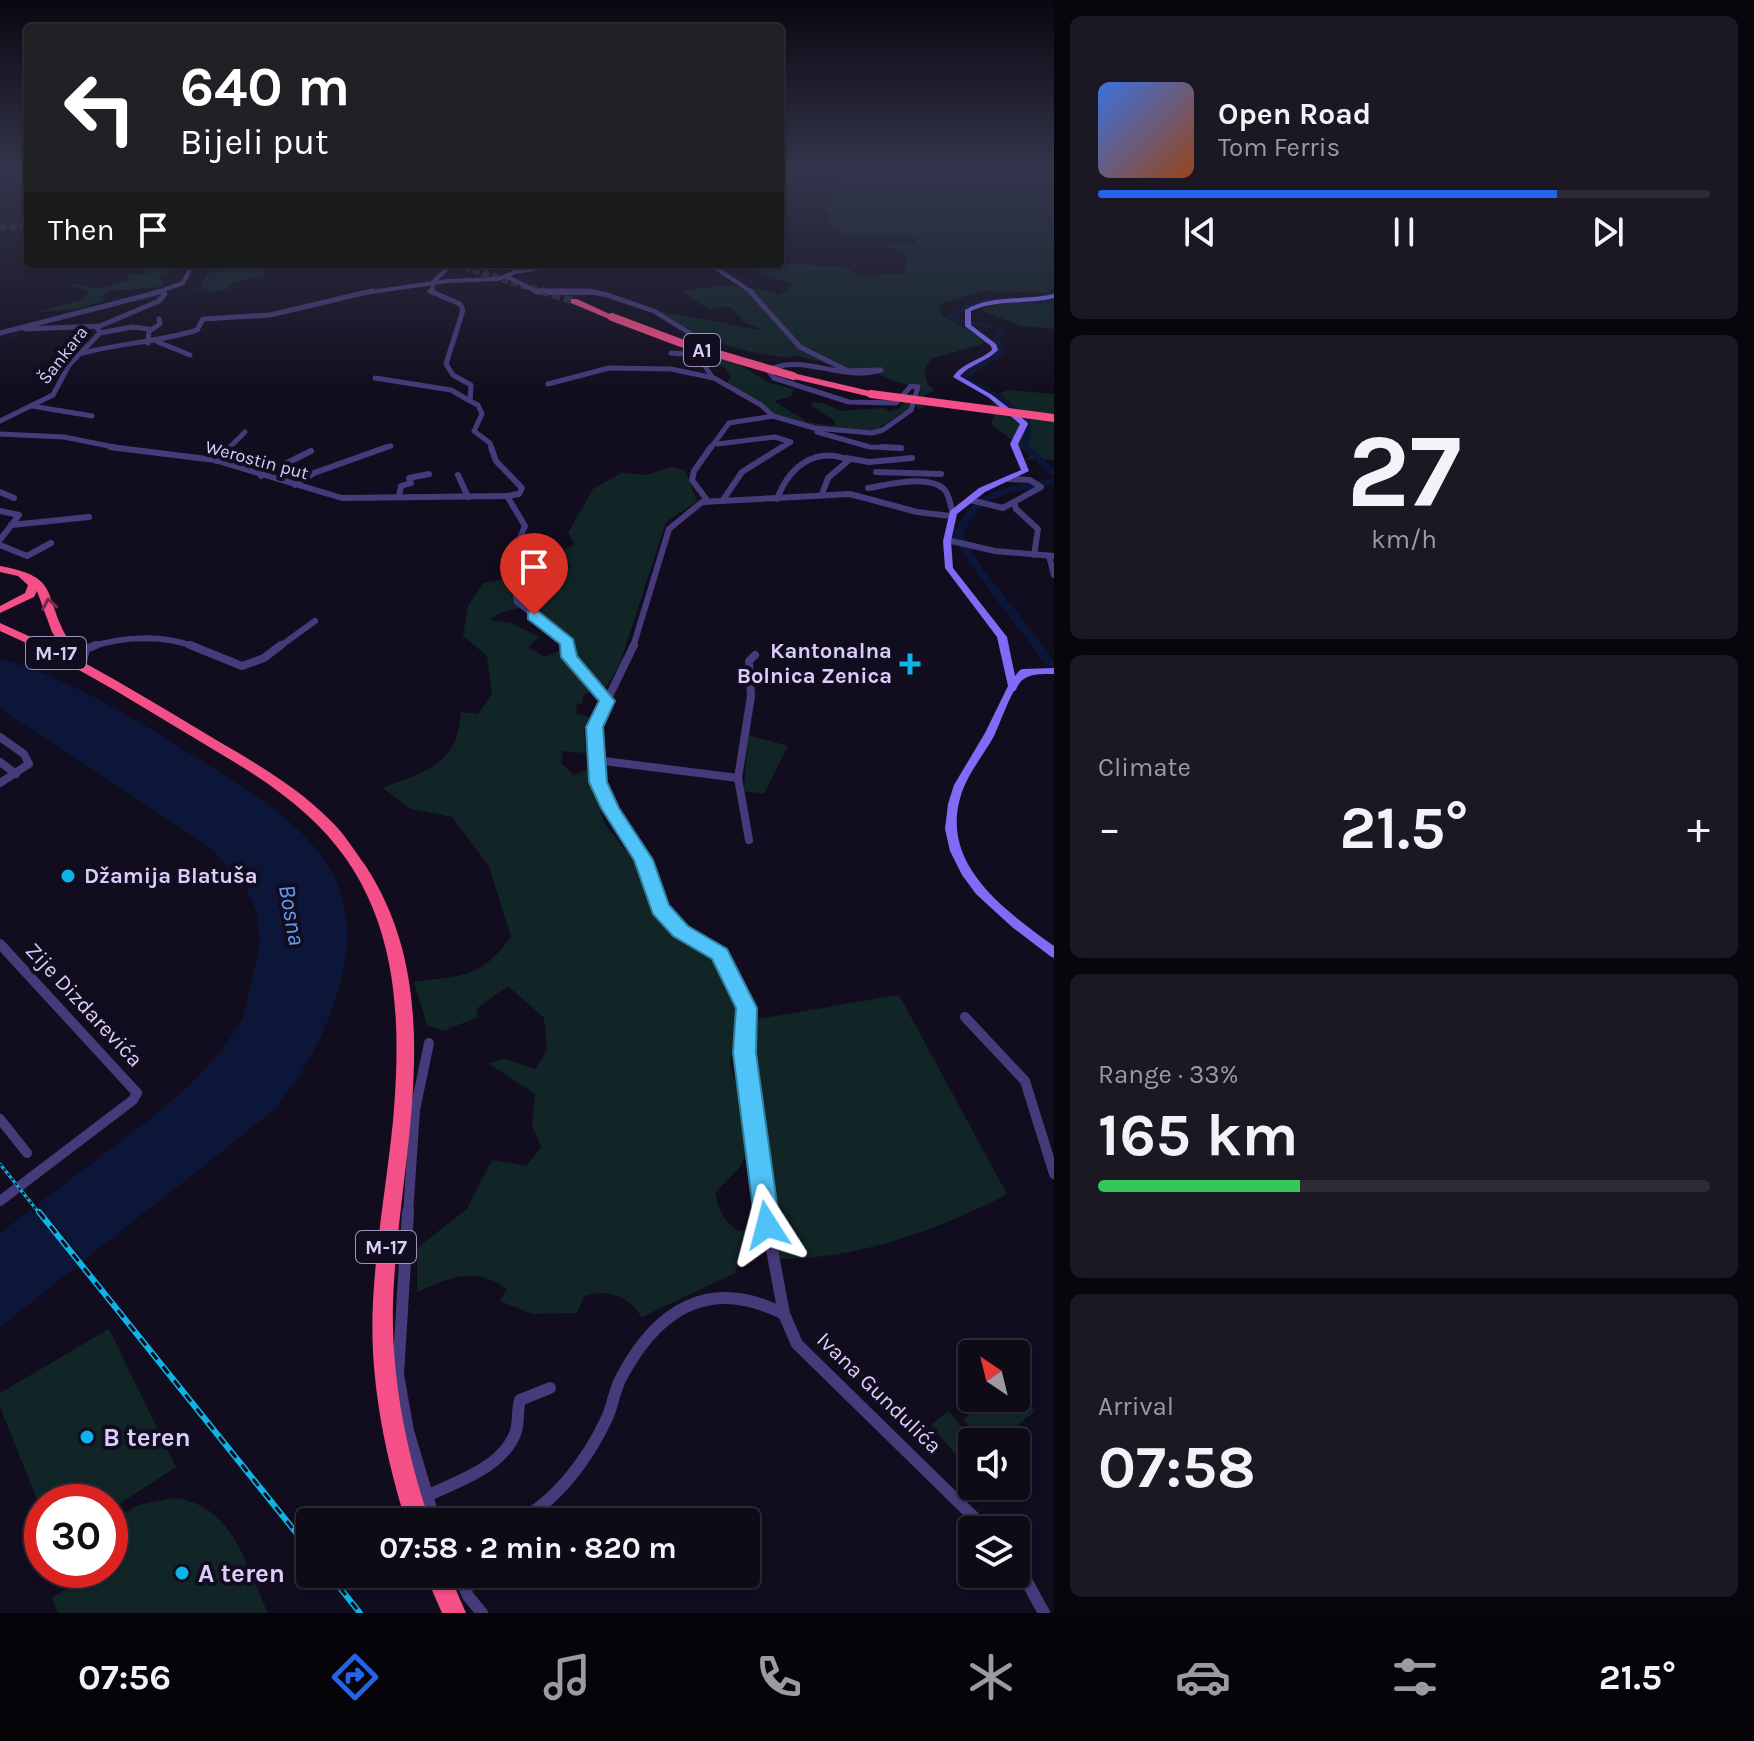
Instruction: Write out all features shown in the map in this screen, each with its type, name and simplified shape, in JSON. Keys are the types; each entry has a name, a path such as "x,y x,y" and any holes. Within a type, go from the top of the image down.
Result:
{"highway":[{"name":"A1","path":"586,297 797,374"},
{"name":"A1","path":"574,301 681,343 797,374 873,391 1054,415"},
{"path":"0,569 19,571 35,578 47,592 52,619 61,641 111,683"},
{"path":"0,610 24,599 34,589 31,579 19,571"},
{"name":"M-17","path":"0,627 111,683 240,760 303,803 350,852 387,917 402,969 407,1039 386,1255 385,1353 401,1460 414,1508"},
{"path":"0,636 41,650 111,683"},
{"path":"443,1588 454,1613"}],"main road":[{"path":"1013,688 998,627 949,568 952,514 1025,471 1014,444 1024,424 990,396 957,380 957,372 987,358 995,350 994,345 966,322 968,310 977,306 1031,302 1054,296"},
{"path":"1011,670 1052,671"},
{"path":"1028,672 1020,675 961,782 953,804 951,837 960,864 985,896 1054,953"}],"street":[{"path":"24,329 96,326 183,283 191,268"},
{"path":"446,268 433,282 430,292 460,304 463,310 446,364 453,375 471,385 470,401"},
{"path":"508,277 515,272 541,268"},
{"path":"716,268 759,297 800,347 848,371 881,370 852,377 787,362 768,370 771,376 842,400 880,406 896,403 911,386 918,387 911,410 883,430 872,433 791,422"},
{"path":"83,353 114,345 158,342 197,330 203,319 270,315 375,290 433,282 508,277 540,293 600,293 654,311 691,334 696,354 712,377"},
{"path":"0,333 163,294"},
{"path":"148,343 146,335 160,324 159,319"},
{"name":"Šankara","path":"0,421 53,395 69,365 100,333 96,326"},
{"path":"100,333 135,327 151,330"},
{"path":"158,342 190,355"},
{"path":"671,353 696,354"},
{"path":"548,384 587,372 640,365 712,377 755,400 773,416 855,444 901,448"},
{"path":"375,378 445,389 478,405 482,414 474,431 490,443 496,461 521,485 519,494 507,496 525,519 527,528 512,557 517,602 568,642 569,657 607,701"},
{"path":"31,406 92,416"},
{"path":"773,416 729,423 720,431 717,444 694,471 692,480 707,500 777,499 866,492 907,483 940,487 947,493 952,514 917,512 866,492"},
{"path":"216,461 245,432"},
{"name":"Werostin put","path":"0,434 64,437 113,448 216,461 342,498 507,496"},
{"path":"717,444 775,437 791,442 751,464 726,489 723,500"},
{"path":"295,485 314,473 391,446"},
{"path":"260,476 311,451"},
{"path":"777,499 795,470 811,457 828,452 876,472 941,474"},
{"path":"847,459 869,462 912,458"},
{"path":"822,494 827,478 847,459"},
{"path":"866,492 876,472"},
{"path":"399,496 401,486 411,483 409,478 429,474"},
{"path":"458,475 468,497"},
{"path":"975,502 1003,508 1038,485 1009,479"},
{"path":"0,492 14,498"},
{"name":"Ivana Gundulića","path":"707,500 669,529 635,644 620,681 594,727 596,760 604,798 643,860 664,916 689,937 720,954 746,1008 744,1053 754,1137 784,1314 797,1344 973,1516"},
{"path":"1014,502 1016,509 1038,529 1034,555"},
{"path":"0,511 18,514 0,542 27,556 51,543"},
{"path":"0,527 89,517"},
{"path":"952,541 1052,556 1054,575"},
{"path":"83,662 86,649 98,643 164,637 236,666 246,665 264,658 315,621"},
{"path":"749,840 738,778 751,696 749,661 755,655"},
{"path":"0,737 29,760 29,764 0,783"},
{"path":"596,760 738,778"},
{"path":"0,762 16,774"},
{"name":"Zije Dizdarevića","path":"0,944 137,1093 133,1100 0,1201"},
{"path":"965,1017 1025,1081 1054,1174"},
{"path":"429,1043 423,1063 411,1170 404,1315 397,1362 412,1445 431,1508"},
{"path":"0,1119 27,1153"},
{"path":"542,1508 599,1433 611,1410 615,1390 648,1336 701,1299 716,1296 769,1306 784,1314"},
{"path":"427,1496 492,1463 503,1453 517,1428 520,1400 550,1388"},
{"path":"465,1588 482,1613"},
{"path":"1030,1588 1044,1613"}],"green space":[{"path":"1054,243 1054,289 1047,293 982,291 939,305 942,315 989,342 931,359 924,371 928,385 935,390 926,395 925,407 918,409 915,404 921,390 879,375 877,368 852,370 795,355 790,358 733,347 683,328 649,309 765,331 745,323 729,306 709,310 683,292 731,286 779,295 795,284 747,269 784,268 784,264 844,266 859,276 904,273 907,256 884,244"},
{"path":"143,268 183,268 158,277 164,283 160,287 110,291 103,295 104,301 74,310 36,312 81,300 90,291 69,286 74,284 103,288 129,280 129,276 121,273 149,275 141,271"},
{"path":"212,268 268,268 262,269 267,275 234,282 225,290 209,292 201,285"},
{"path":"1054,292 1054,329 1021,326 984,312 983,308"},
{"path":"702,355 740,365 769,383 793,389 792,396 774,401 807,422 835,426 835,421 811,405 813,402 827,404 840,411 885,408 889,411 900,408 910,393 913,394 910,408 873,432 811,426 775,415 757,400 726,385 731,377 725,368"},
{"path":"1009,390 1054,394 1054,460 1027,459 1031,455 991,424 994,416 989,405 1002,398 1000,393"},
{"path":"672,467 685,470 697,501 666,522 619,666 606,687 597,687 571,654 575,641 520,601 524,585 540,571 552,574 571,567 558,553 575,544 568,533 593,489 621,473 646,475"},
{"path":"512,578 520,608 499,613 490,620 511,623 539,637 528,647 545,657 564,649 564,658 591,691 583,695 582,704 577,703 576,714 589,717 584,730 586,753 563,751 561,763 574,775 586,770 605,824 635,862 658,917 712,959 738,1010 730,1064 741,1103 746,1154 740,1167 715,1193 720,1211 729,1224 739,1231 752,1229 755,1254 738,1262 735,1273 642,1317 624,1299 602,1293 584,1296 577,1313 532,1314 500,1301 507,1289 473,1276 451,1278 417,1292 417,1248 467,1209 492,1160 526,1166 541,1147 532,1125 535,1094 488,1063 505,1059 535,1069 547,1050 544,1018 508,986 476,1009 478,1017 443,1031 427,1025 414,982 469,973 489,961 511,937 489,866 452,817 411,809 383,788 437,764 453,744 461,712 478,714 492,694 487,656 463,636 468,606 484,583"},
{"path":"748,735 788,746 764,794 744,791"},
{"path":"899,995 1007,1194 954,1219 897,1240 838,1254 779,1259 746,1054 752,1020"},
{"name":"B teren","path":"109,1329 176,1467 128,1498 128,1484 31,1484 0,1407 0,1393"},
{"path":"1030,1406 1035,1411 1014,1428 971,1428 963,1419 972,1412 1030,1412"},
{"path":"948,1411 963,1428 958,1428 958,1457 931,1425"},
{"path":"172,1498 193,1502 210,1511 223,1524 244,1556 268,1613 58,1613 52,1598 67,1588 128,1588 128,1511 138,1505"}],"water":[{"name":"Bosna","path":"0,658 76,688 124,713 228,777 290,822 314,847 333,875 345,907 347,945 339,988 327,1022 305,1067 274,1110 0,1327 0,1233 150,1119 191,1084 223,1049 243,1019 260,943 256,910 245,886 212,849 0,709"}],"pier":[{"path":"35,1201 88,1264 81,1270 29,1206"}],"waterway":[{"path":"130,302 202,289 220,268"},
{"path":"1054,300 988,299 963,307 951,317 961,322 997,327 1001,334 995,339 1000,347 997,357 973,369 965,379 999,398 1026,420 1028,435 1024,444 1054,474"},
{"path":"0,341 23,331"},
{"path":"1054,481 983,500 964,520 958,536 980,572 1054,670"}],"tunnel":[{"path":"467,268 547,293"},
{"path":"541,291 574,301"}],"railway":[{"path":"0,1164 40,1214"},
{"path":"39,1212 296,1533"},
{"path":"340,1588 360,1613"}],"place":[{"name":"Kantonalna Bolnica Zenica","path":"910,664"},
{"name":"Džamija Blatuša","path":"68,876"},
{"name":"B teren","path":"87,1437"},
{"name":"A teren","path":"182,1573"}],"route":[{"path":"534,615 568,642 569,657 607,701 594,727 598,782 604,798 643,860 660,909 670,923 720,954 746,1008 744,1053 767,1225"}]}
